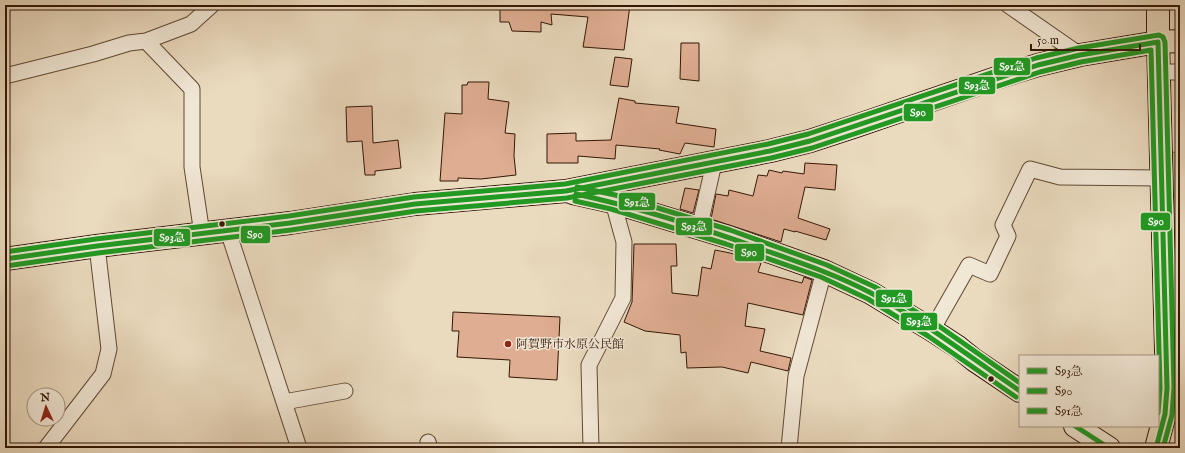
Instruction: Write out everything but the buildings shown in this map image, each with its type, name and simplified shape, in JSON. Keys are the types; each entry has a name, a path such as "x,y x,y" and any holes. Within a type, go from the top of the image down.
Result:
{"main road":[{"path":"1156,448 1165,414 1167,388 1160,178 1158,5"},
{"path":"5,259 97,246 343,216 415,204 566,191 644,175 714,163 810,141 999,76 1080,54 1158,42 1180,41"},
{"path":"566,191 613,202 728,236 824,271 871,293 932,330 1019,390"},
{"path":"1076,427 1108,448"}],"street":[{"path":"5,76 93,54 128,43 146,41 191,24 212,5"},
{"path":"1008,5 1080,54"},
{"path":"146,41 192,89 192,167 202,234"},
{"path":"1158,72 1180,72"},
{"path":"699,228 714,163"},
{"path":"932,330 969,265 990,274 1008,236 1003,225 1030,169 1060,177 1160,178"},
{"path":"591,448 589,365 623,298 624,242 613,202"},
{"path":"228,231 299,448"},
{"path":"46,448 103,374 109,349 97,246"},
{"path":"789,448 796,376 824,271"},
{"path":"284,402 345,392"}],"green space":[{"path":"1172,152 1180,153 1180,272 1173,259"}],"transit line":[{"name":"S91急","path":"5,252 96,239 289,216 414,197 565,184 768,144 808,134 1036,58 1079,48 1159,35 1163,37 1165,42 1174,388 1172,415 1163,448"},
{"name":"S93急","path":"5,259 97,246 290,223 415,204 566,191 770,151 810,141 1038,65 1080,55 1158,42 1167,388 1165,414 1156,448"},
{"name":"S90","path":"6,266 98,253 291,230 416,211 567,198 771,158 812,148 1040,72 1081,62 1151,50 1160,388 1159,400"},
{"name":"S91急","path":"577,187 615,195 730,230 827,265 875,287 936,324 1019,382"},
{"name":"S93急","path":"576,194 648,212 695,226 792,260 845,281 871,293 910,315 1019,390"},
{"name":"S90","path":"575,201 611,209 726,244 821,277 868,299 928,336 1016,397"},
{"name":"S93急","path":"1077,427 1109,448"}],"place":[{"name":"阿賀野市水原公民館","path":"508,344"}]}
